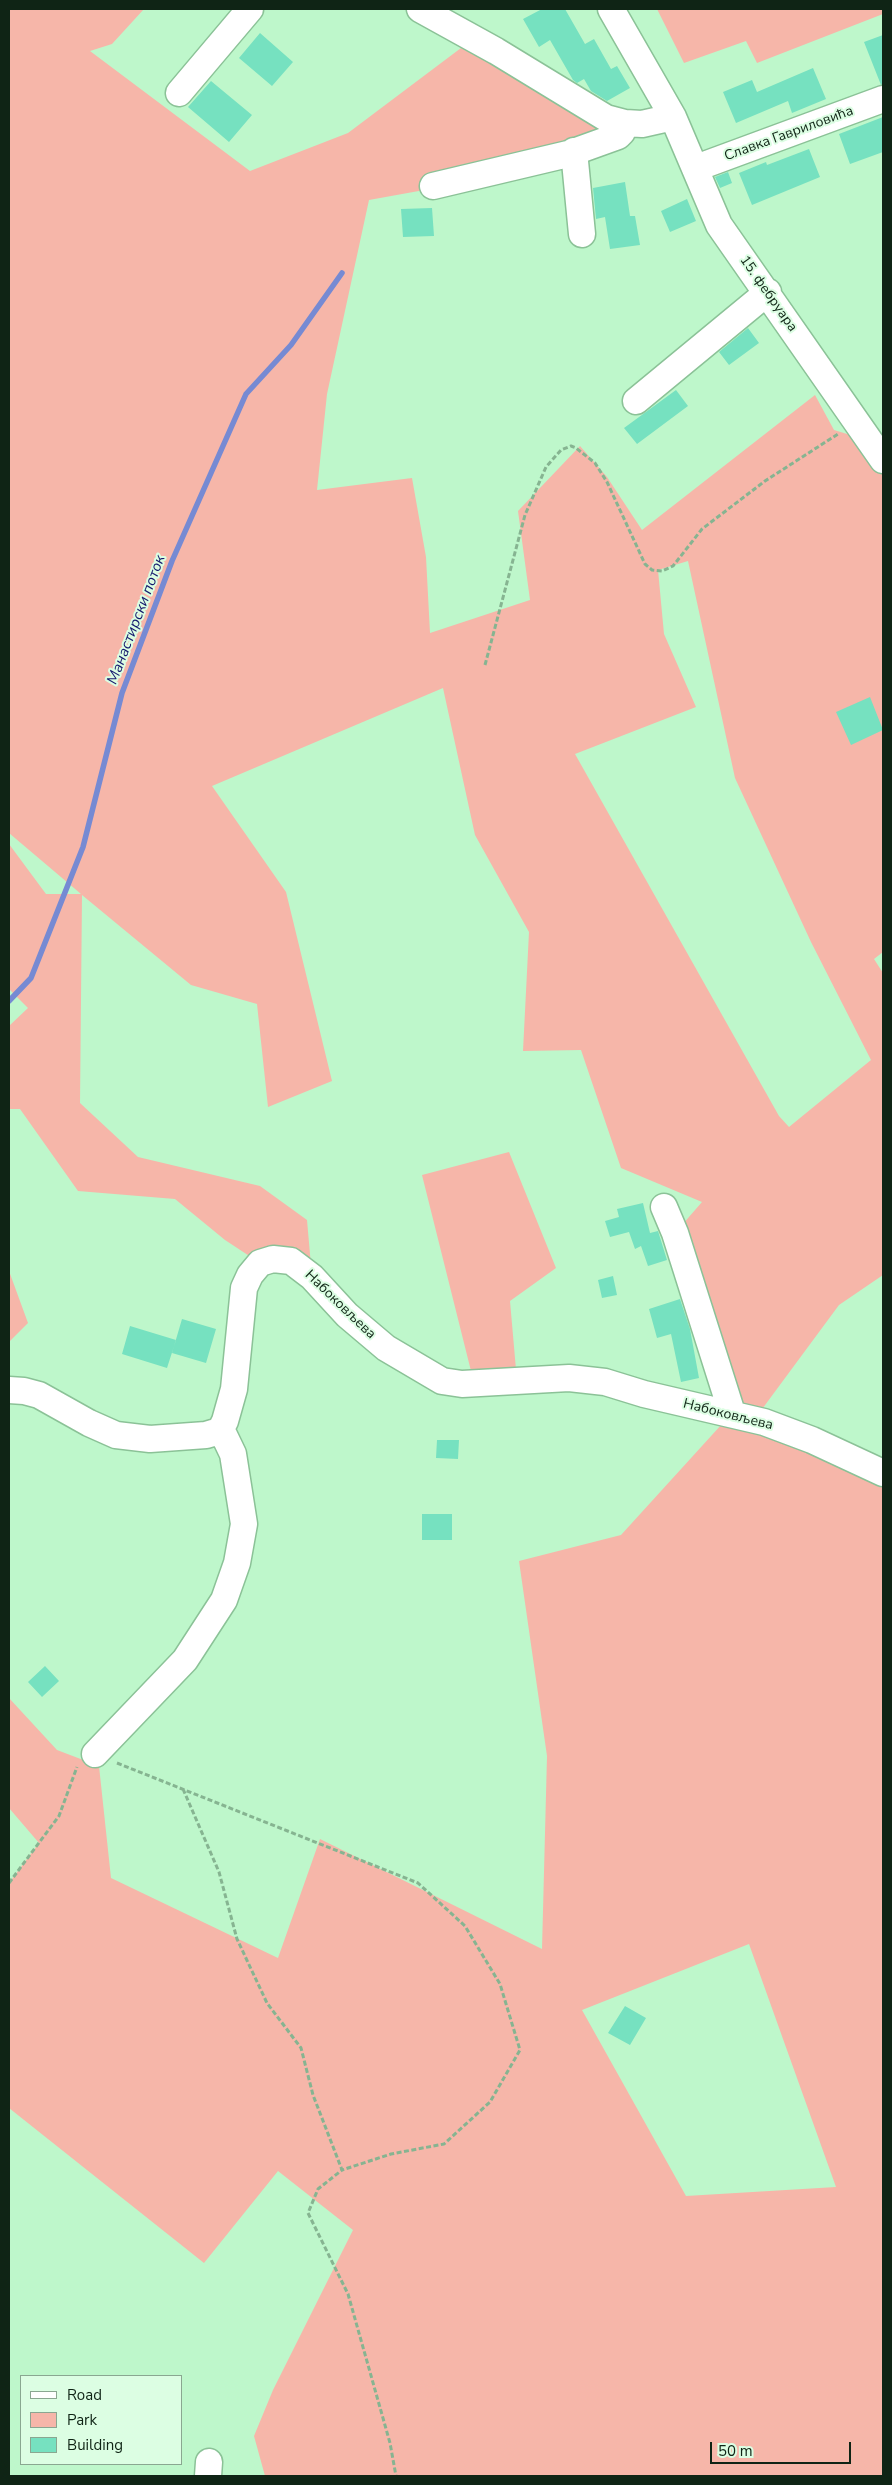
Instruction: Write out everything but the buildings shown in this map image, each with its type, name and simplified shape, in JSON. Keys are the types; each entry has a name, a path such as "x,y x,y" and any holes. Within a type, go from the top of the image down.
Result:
{"street":[{"path":"179,93 250,9"},
{"path":"420,9 496,51 595,112 626,123 642,124 673,117"},
{"name":"15. фебруара","path":"611,9 673,117 719,225 768,292 883,460"},
{"name":"Славка Гавриловића","path":"696,168 883,99"},
{"path":"433,186 574,151 618,136 626,123"},
{"path":"574,151 582,234"},
{"path":"636,401 768,292"},
{"path":"664,1207 675,1233 732,1413"},
{"name":"Набоковљева","path":"221,1429 234,1389 244,1288 250,1275 260,1263 273,1259 291,1261 305,1272 346,1315 386,1348 442,1382 462,1384 570,1378 605,1382 644,1394 732,1413 812,1440 883,1473"},
{"path":"9,1390 39,1395 116,1436 150,1439 206,1435 221,1429 233,1454 244,1524 237,1563 224,1600 185,1660 96,1754"}],"path":[{"path":"485,665 525,514 546,467 561,450 571,446 595,463 607,482 644,564 652,570 662,571 673,566 702,529 765,481 822,442 858,424"},
{"path":"9,1883 59,1816 79,1761 96,1754 418,1883 464,1926 500,1984 520,2050 490,2102 444,2144 390,2154 342,2170 318,2189 308,2213 348,2294 390,2443 396,2476"},
{"path":"183,1789 219,1872 237,1939 267,2003 301,2048 313,2095 342,2170"}],"green space":[{"path":"9,9 144,9 112,44 90,51 250,171 348,133 461,48 610,126 474,181 369,200 327,394 317,490 412,478 426,557 430,633 530,600 518,511 580,446 607,477 642,530 815,395 834,430 870,441 883,460 883,952 874,959 883,973 883,1275 839,1305 754,1420 883,1474 883,2476 265,2476 254,2436 273,2390 353,2230 278,2171 204,2263 9,2108 9,1883 39,1843 9,1808 9,1698 57,1750 99,1766 111,1878 278,1958 320,1839 542,1949 547,1756 519,1561 621,1535 732,1413 675,1233 702,1202 621,1168 581,1050 523,1051 529,932 475,835 443,688 212,786 286,892 332,1081 268,1107 257,1004 191,985 82,895 80,1103 138,1157 260,1186 307,1220 312,1277 260,1263 225,1240 175,1199 78,1191 20,1109 9,1109 9,1026 28,1008 9,989 9,844 46,894 81,894 9,833","holes":["688,561 735,778 811,942 871,1060 789,1127 779,1116 575,754 696,707 664,634 658,570","749,1944 836,2187 686,2196 582,2010"]},
{"path":"657,9 883,9 883,14 757,63 746,41 684,63"},
{"path":"509,1152 556,1268 510,1301 517,1381 474,1383 422,1175"},
{"path":"9,1271 28,1323 9,1342"}],"waterway":[{"name":"Манастирски поток","path":"9,1001 31,978 83,847 122,693 172,561 246,394 291,345 342,273"}]}
